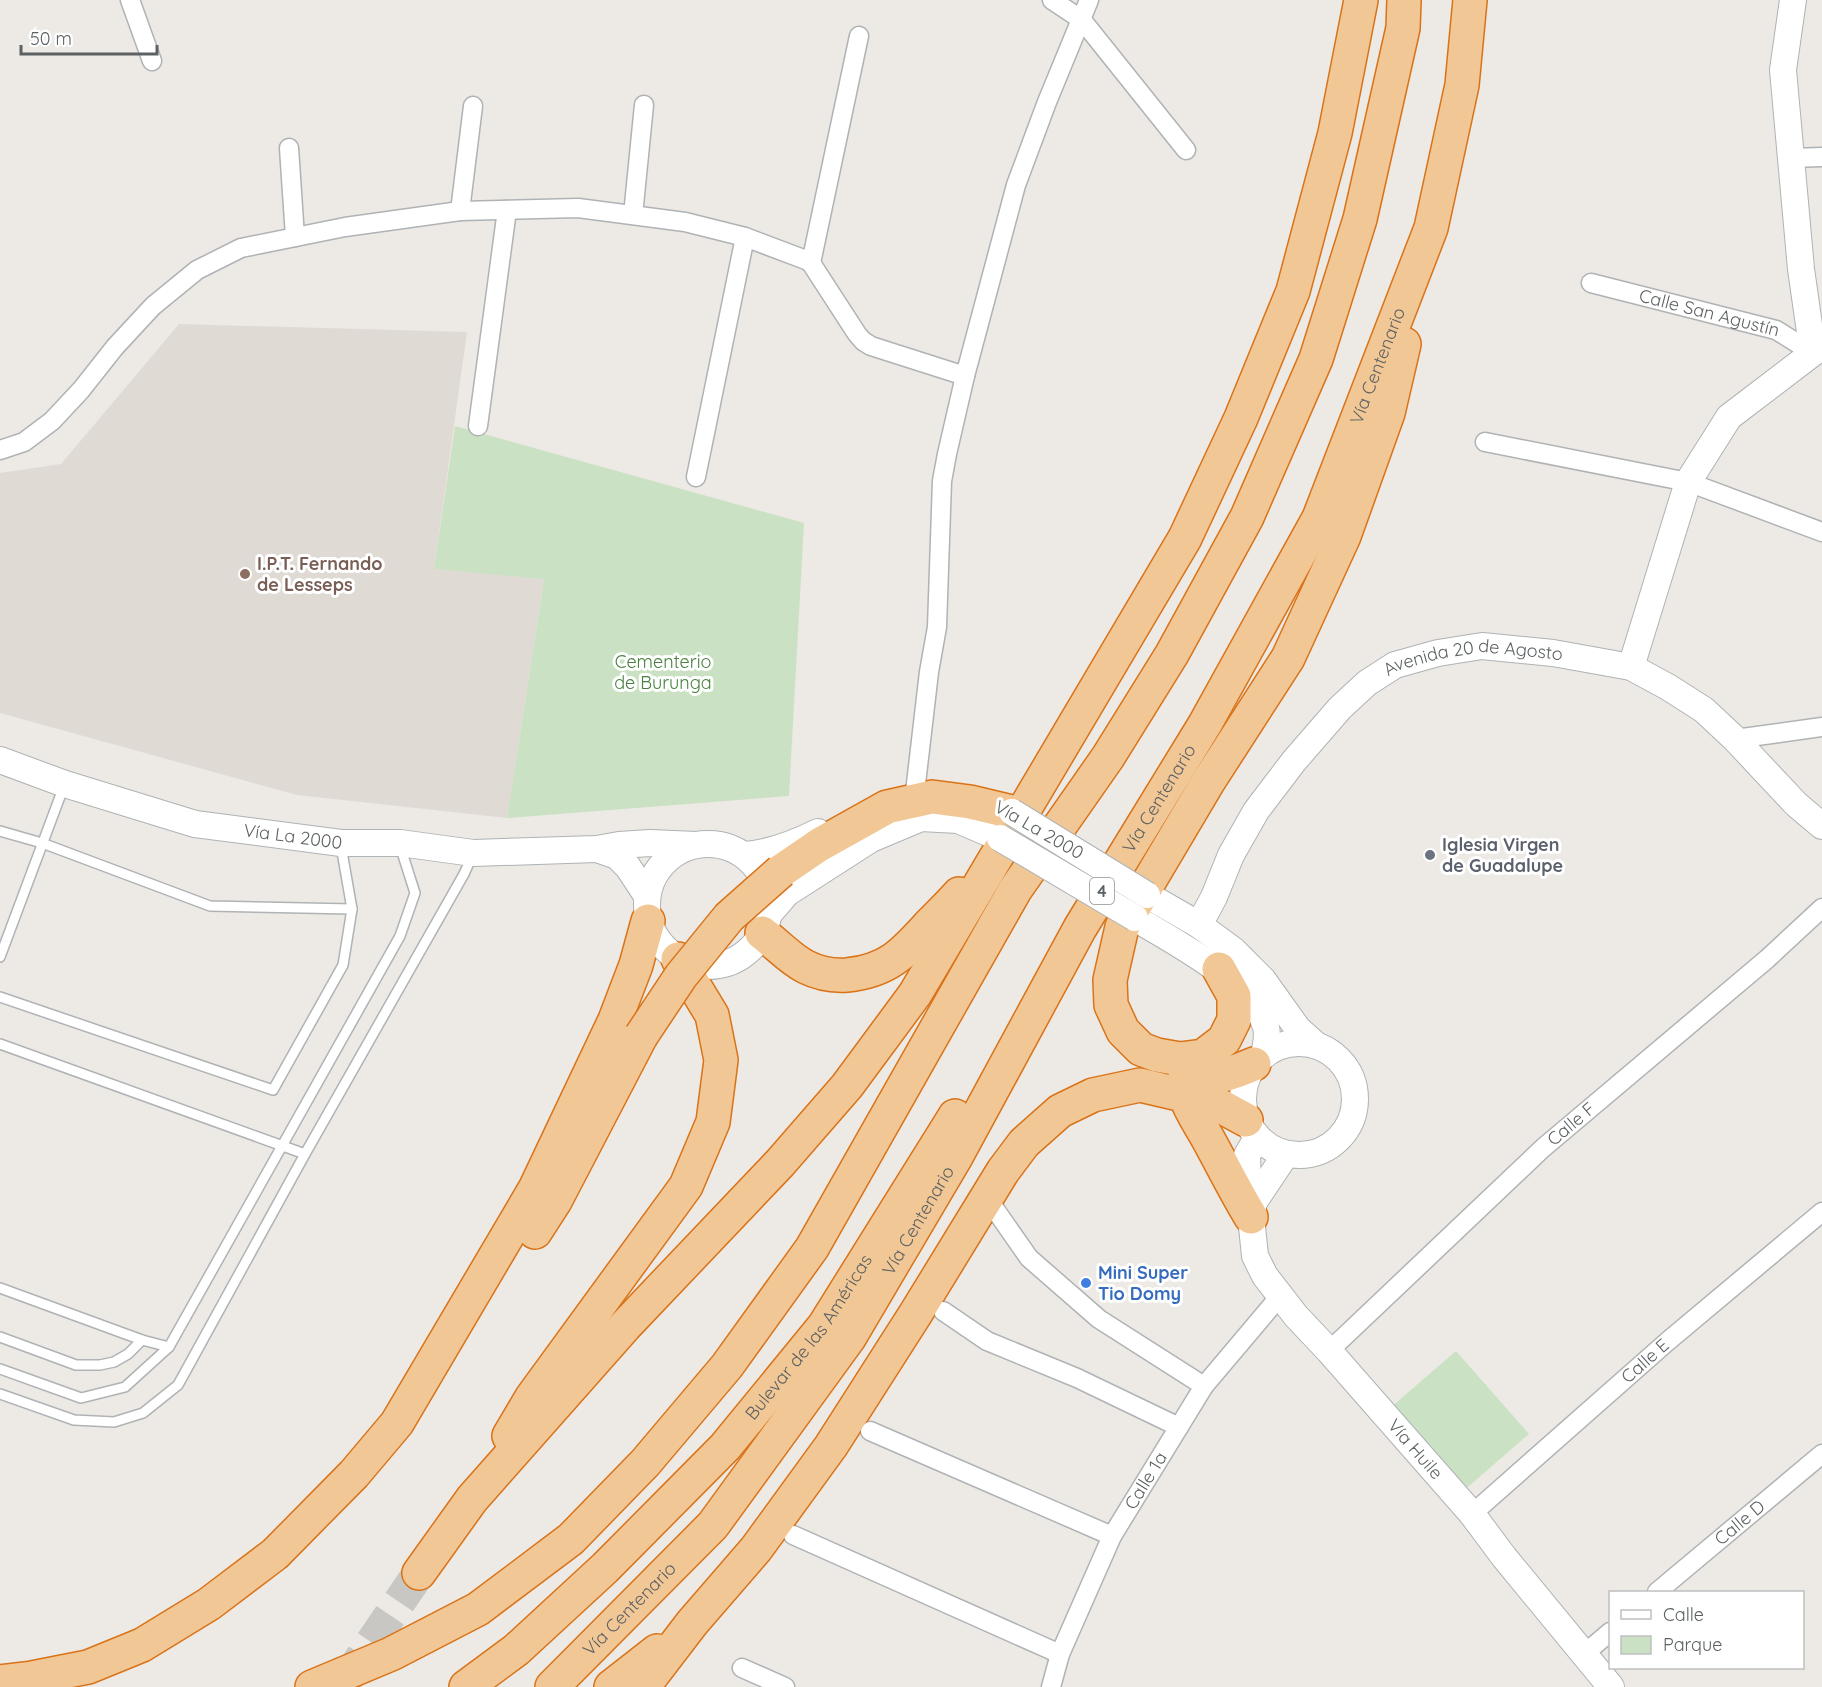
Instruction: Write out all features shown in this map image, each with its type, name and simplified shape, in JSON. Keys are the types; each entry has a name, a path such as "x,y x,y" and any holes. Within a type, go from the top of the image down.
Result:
{"highway":[{"path":"472,1499 625,1326 780,1163 847,1086 915,994 1003,835 1185,538 1241,418 1293,291 1335,133 1361,0"},
{"path":"312,1687 391,1654 478,1609 571,1539 645,1463 727,1366 812,1248 1015,890 1108,757 1166,664 1247,516 1316,359 1360,219 1403,28 1404,0"},
{"name":"Vía Centenario","path":"552,1687 713,1525 849,1338 957,1155 1080,928 1205,724 1319,518 1431,228 1462,85 1470,0"},
{"path":"1219,969 1234,996 1234,1020 1224,1040 1203,1056 1180,1059 1157,1055 1141,1049 1123,1031 1111,1005 1110,980 1122,927 1208,782 1287,657 1344,536 1388,413 1431,228"},
{"path":"0,1682 88,1667 142,1645 209,1604 274,1554 354,1474 485,1315 555,1200 641,1036 681,976 729,917 781,871 819,845 887,807 932,797 970,802 1003,835"},
{"path":"765,924 806,967 822,973 863,974 890,963 909,948 1003,835"},
{"path":"397,1423 535,1188 615,1020 636,965 648,908"},
{"name":"Bulevar de las Américas","path":"466,1687 516,1650 629,1544 724,1447 824,1326 939,1140 1080,928"},
{"path":"419,1573 472,1499 532,1397 686,1186 713,1122 721,1060 712,1015 678,958"},
{"path":"1180,1059 1186,1072 1200,1076 1226,1076 1259,1059"},
{"path":"643,1687 692,1623 756,1549 831,1446 998,1180 1024,1143 1060,1111 1093,1095 1140,1085 1213,1102 1252,1129"},
{"path":"1185,1095 1232,1186 1253,1210"},
{"path":"611,1687 692,1623"}],"street":[{"path":"130,0 152,61"},
{"path":"1052,0 1082,20 1186,150"},
{"path":"915,792 929,672 938,627 942,482 965,376 1016,185 1089,0"},
{"path":"1631,667 1688,482 1729,417 1818,353 1801,269 1783,70 1793,0"},
{"path":"811,263 860,36"},
{"path":"633,215 644,105"},
{"path":"460,211 473,106"},
{"path":"289,148 294,237"},
{"path":"1790,158 1822,157"},
{"path":"0,450 24,442 52,420 81,390 115,347 153,306 197,270 241,248 345,227 460,211 578,208 685,222 745,237 811,263 863,341 871,346 965,376"},
{"path":"478,426 507,210"},
{"path":"696,477 745,237"},
{"name":"Calle San Agustín","path":"1591,283 1776,330 1818,353"},
{"path":"1485,442 1688,482 1822,532"},
{"name":"Avenida 20 de Agosto","path":"1200,926 1231,855 1256,811 1294,761 1340,708 1367,683 1395,665 1438,653 1482,646 1553,653 1631,667 1704,710 1735,739 1796,804 1822,826"},
{"path":"1735,739 1822,727"},
{"name":"Vía La 2000","path":"0,760 65,784 195,824 341,843 400,843 473,853 597,849 650,843 696,845"},
{"name":"Vía La 2000","path":"744,855 761,854 795,844 868,806 903,794 939,788 977,795 1003,835 1219,969 1259,1011 1266,1028 1266,1043 1259,1059"},
{"name":"Vía La 2000","path":"765,924 787,893 871,838 921,818 958,820 1003,835 1147,895 1200,926 1233,950 1263,980 1298,1029 1316,1045"},
{"path":"696,845 721,845 744,855 759,871 768,892 765,924 750,949 734,960 716,966 696,965 678,958 659,943 648,908 656,873 673,855 696,845"},
{"name":"Vía La 2000","path":"597,849 617,856 628,867 648,908"},
{"name":"Calle F","path":"1329,1351 1543,1148 1767,959 1822,908"},
{"path":"1298,1042 1316,1045 1332,1053 1346,1067 1353,1084 1355,1104 1350,1122 1339,1138 1324,1149 1305,1155 1286,1154 1252,1129 1242,1101 1245,1081 1259,1059 1280,1046 1298,1042"},
{"name":"Vía Huile","path":"1252,1129 1247,1155 1248,1187 1253,1210 1255,1256 1265,1276 1296,1316 1472,1514 1504,1557 1611,1687"},
{"path":"1253,1210 1286,1154"},
{"path":"992,1205 1029,1258 1099,1319 1204,1386"},
{"name":"Calle E","path":"1472,1514 1668,1341 1822,1212"},
{"name":"Calle 1a","path":"1051,1687 1060,1654 1112,1536 1204,1386 1280,1296"},
{"path":"943,1311 987,1341 1077,1378 1179,1427"},
{"path":"870,1431 1112,1536"},
{"name":"Calle D","path":"1659,1591 1822,1454"},
{"path":"793,1535 1060,1654"},
{"path":"1584,1654 1609,1634"},
{"path":"742,1668 785,1687"}],"lane":[{"path":"0,957 65,784"},
{"path":"0,831 42,843 210,906 352,909"},
{"path":"0,998 273,1090 343,965 352,909 341,843"},
{"path":"0,1369 81,1398 125,1387 169,1347 400,936 415,893 400,843"},
{"path":"0,1394 74,1420 114,1422 143,1413 178,1385 305,1154 464,874 473,853"},
{"path":"0,1044 305,1154"},
{"path":"0,1288 142,1340 169,1347"},
{"path":"0,1337 76,1365 100,1365 114,1362 128,1354 142,1340"}],"shaded area":[{"name":"I.P.T. Fernando de Lesseps","path":"179,324 467,332 434,569 544,578 507,818 297,795 0,713 0,473 61,464"}],"green space":[{"name":"Cementerio de Burunga","path":"455,426 804,523 789,796 507,818 544,579 434,569"},
{"path":"1456,1351 1529,1434 1461,1493 1390,1408"}],"tunnel":[{"path":"344,1683 419,1573"}],"place":[{"name":"I.P.T. Fernando de Lesseps","path":"245,574"},
{"name":"Iglesia Virgen de Guadalupe","path":"1430,855"},
{"name":"Mini Super Tio Domy","path":"1086,1283"}]}
